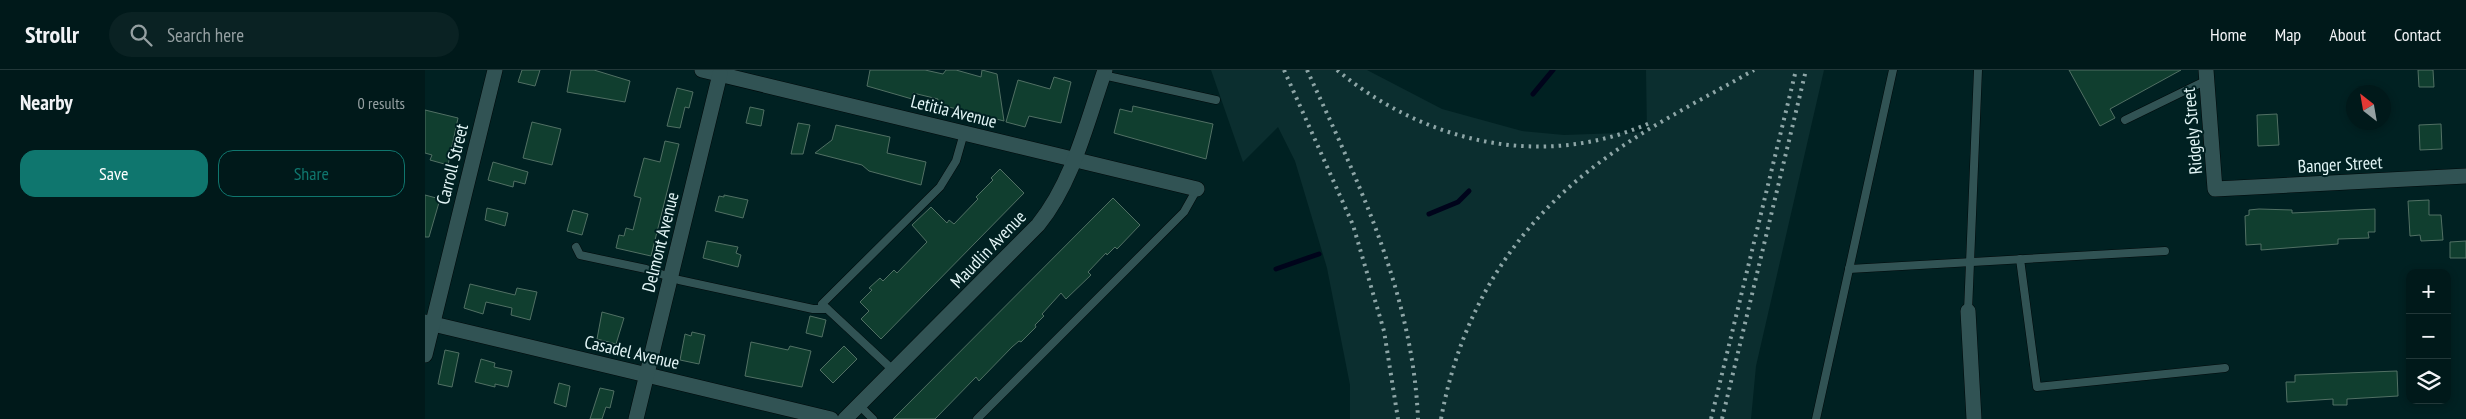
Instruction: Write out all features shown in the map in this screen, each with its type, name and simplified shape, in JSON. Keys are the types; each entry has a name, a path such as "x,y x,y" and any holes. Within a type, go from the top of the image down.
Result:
{"street":[{"name":"Carroll Street","path":"425,355 429,323 495,70"},
{"name":"Letitia Avenue","path":"702,70 1197,189"},
{"name":"Maudlin Avenue","path":"845,419 1038,225 1058,197 1104,73"},
{"name":"Delmont Avenue","path":"636,419 720,74"},
{"name":"Ridgely Street","path":"2206,75 2215,189"},
{"name":"Banger Street","path":"2215,189 2466,176"},
{"path":"1968,311 1974,419"},
{"name":"Casadel Avenue","path":"429,323 831,419"}],"lane":[{"path":"1816,419 1893,70"},
{"path":"1968,311 1978,70"},
{"path":"1104,73 1216,100"},
{"path":"2125,120 2206,75"},
{"path":"894,371 822,304 940,187 956,161 964,133"},
{"path":"977,419 1184,212 1197,189"},
{"path":"576,247 580,255 813,309 827,309"},
{"path":"1849,269 2165,250"},
{"path":"2020,259 2037,387 2225,368"},
{"path":"859,405 873,419"}],"shaded area":[{"path":"1211,70 1367,70 1442,109 1522,131 1564,135 1647,132 1646,70 1824,70 1756,366 1751,419 1350,419 1350,385 1327,268 1295,161 1278,127 1243,162"}],"building":[{"path":"522,70 540,70 535,86 518,82"},
{"path":"571,70 594,70 630,81 625,102 567,92"},
{"path":"870,70 925,70 943,74 946,70 956,70 981,77 982,70 997,74 1004,121 937,104 938,99 913,93 912,99 867,86"},
{"path":"2069,70 2181,70 2110,109 2115,118 2100,126"},
{"path":"2418,70 2433,70 2434,87 2419,87"},
{"path":"1054,77 1071,82 1061,123 1029,116 1025,127 1006,122 1018,80 1050,89"},
{"path":"677,88 693,92 689,108 685,107 680,128 667,126"},
{"path":"1133,106 1213,124 1206,159 1114,133 1120,109 1132,112"},
{"path":"750,107 764,110 761,126 746,123"},
{"path":"425,110 458,118 448,165 430,160 432,155 425,153"},
{"path":"2277,114 2279,145 2258,146 2257,115"},
{"path":"532,122 561,129 552,165 523,158"},
{"path":"798,123 810,125 803,154 791,154"},
{"path":"2441,124 2442,149 2420,150 2419,125"},
{"path":"836,125 890,137 887,153 926,162 921,185 869,171 862,165 815,153 832,140"},
{"path":"665,141 679,144 651,256 616,248 619,235 624,236 626,228 633,230 641,198 634,196 644,158 660,162"},
{"path":"493,162 528,172 525,184 514,181 513,187 488,180"},
{"path":"1000,169 1024,193 881,339 861,319 869,311 860,302 872,290 869,288 880,278 883,281 894,270 897,273 927,242 912,225 931,207 947,223 949,220 954,224 978,199 976,197 993,180 991,178"},
{"path":"425,195 440,199 429,237 425,237"},
{"path":"724,195 748,200 743,218 715,211 719,196 724,197"},
{"path":"1113,198 1140,225 1117,249 1115,247 1107,255 1106,253 1088,272 1091,275 1066,299 1061,293 1042,314 1044,316 1035,325 1036,327 1021,342 1019,341 1012,347 979,381 976,377 935,419 893,419"},
{"path":"2429,200 2429,215 2441,215 2443,240 2421,241 2420,235 2410,236 2408,201"},
{"path":"487,208 508,213 505,226 485,220"},
{"path":"2375,209 2375,232 2368,232 2369,238 2338,239 2338,244 2261,250 2261,244 2246,245 2245,216 2249,215 2249,210 2292,210 2292,213"},
{"path":"573,210 588,214 582,235 567,231"},
{"path":"707,241 738,247 736,253 741,255 738,267 703,258"},
{"path":"2466,241 2466,258 2450,258 2450,242"},
{"path":"470,284 515,295 517,288 537,292 530,320 511,315 512,308 486,302 483,314 464,308"},
{"path":"602,312 624,318 616,344 597,339"},
{"path":"810,316 826,320 822,337 806,333"},
{"path":"692,332 705,335 699,364 680,360 685,334 691,336"},
{"path":"751,342 788,350 790,346 811,351 802,387 745,376"},
{"path":"844,346 857,359 833,383 820,370"},
{"path":"445,350 459,353 452,387 438,384"},
{"path":"481,359 495,363 494,367 512,371 508,387 495,384 495,387 475,382"},
{"path":"2397,371 2398,396 2347,399 2347,405 2333,405 2333,399 2287,402 2286,382 2295,382 2295,375"},
{"path":"559,383 570,386 566,407 554,403"},
{"path":"600,388 614,391 610,408 606,407 602,419 590,419"}],"waterway":[{"path":"1533,94 1553,70"},
{"path":"1429,214 1458,202 1469,191"},
{"path":"1276,269 1319,254"}],"railway":[{"path":"1284,70 1353,225 1384,331 1398,419"},
{"path":"1307,70 1363,197 1394,283 1406,328 1414,373 1418,419"},
{"path":"1337,70 1371,95 1408,116 1447,131 1487,142 1528,146 1570,145 1611,137 1652,122"},
{"path":"1441,419 1450,379 1478,305 1497,271 1520,239 1545,210 1575,182 1624,145 1660,122 1754,70"},
{"path":"1711,419 1796,70"},
{"path":"1722,419 1806,70"}]}
